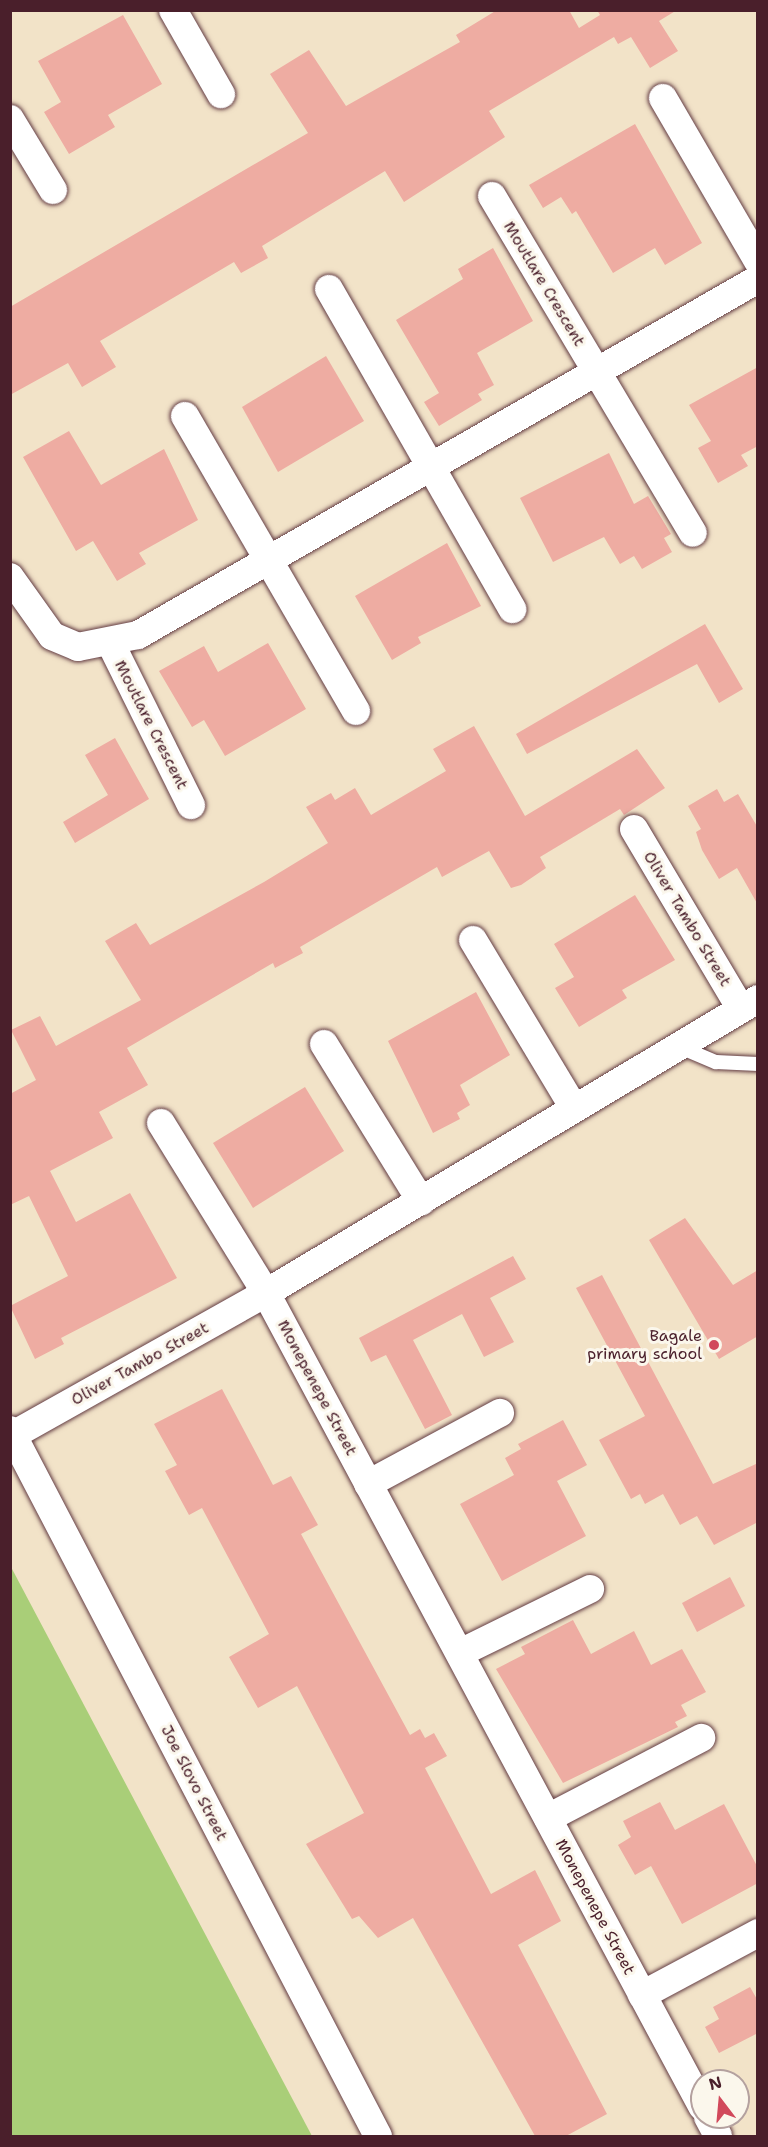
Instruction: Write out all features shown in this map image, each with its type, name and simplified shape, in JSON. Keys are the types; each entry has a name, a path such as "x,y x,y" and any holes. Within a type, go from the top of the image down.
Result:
{"street":[{"path":"173,10 221,94"},
{"path":"663,98 758,261"},
{"path":"10,119 53,190"},
{"name":"Moutlare Crescent","path":"492,196 693,533"},
{"name":"Moutlare Crescent","path":"10,577 52,636 78,647 111,644 138,635 758,279"},
{"path":"329,289 429,468 512,609"},
{"path":"185,416 270,559 356,711"},
{"name":"Moutlare Crescent","path":"111,644 191,805"},
{"name":"Oliver Tambo Street","path":"12,1432 266,1293 749,1004 634,829"},
{"path":"473,940 574,1108"},
{"path":"324,1044 421,1200"},
{"path":"161,1123 266,1293"},
{"name":"Monepenepe Street","path":"266,1293 690,2084"},
{"path":"368,1484 500,1413"},
{"name":"Joe Slovo Street","path":"12,1432 378,2136"},
{"path":"460,1653 590,1588"},
{"path":"548,1818 701,1738"},
{"path":"642,1995 758,1933"}],"lane":[{"path":"678,1046 717,1062 758,1064"}],"green space":[{"path":"11,1567 312,2136 11,2136"}],"building":[{"path":"497,10 569,10 579,28 600,15 597,10 677,10 659,21 678,51 650,68 631,37 618,44 614,37 489,111 505,137 404,202 385,171 262,246 268,258 241,273 234,262 100,341 116,367 82,387 68,363 10,395 10,307 308,133 270,74 309,50 346,106 460,42 456,35"},
{"path":"123,15 162,84 108,115 115,127 69,154 44,112 61,102 38,61"},
{"path":"635,124 702,243 665,265 655,248 613,273 576,211 572,214 561,197 543,208 529,185"},
{"path":"493,248 533,321 477,353 494,385 478,394 482,400 439,426 424,402 439,393 396,320 463,279 458,269"},
{"path":"326,356 364,421 278,472 242,407"},
{"path":"758,367 758,446 741,455 748,466 718,483 698,448 711,441 689,405"},
{"path":"69,431 101,485 164,449 198,520 139,553 146,564 117,581 93,541 76,551 23,457"},
{"path":"609,453 634,504 648,496 671,534 664,538 672,552 642,569 634,556 620,564 604,537 553,562 520,498"},
{"path":"447,543 481,606 418,637 421,643 392,660 355,596"},
{"path":"705,624 743,689 719,703 697,664 527,754 516,734"},
{"path":"268,643 306,709 225,756 204,720 192,727 159,671 204,646 218,672"},
{"path":"474,726 525,816 637,749 665,788 624,815 620,809 540,857 546,868 521,885 511,888 489,851 442,877 437,867 300,947 303,953 275,968 273,963 127,1048 148,1085 99,1112 113,1138 50,1171 76,1222 130,1193 177,1278 61,1338 64,1344 35,1359 10,1306 68,1276 29,1196 10,1205 10,1094 36,1080 11,1030 40,1016 56,1046 141,1000 105,941 136,923 150,945 264,882 328,843 306,807 331,793 335,800 355,788 371,815 446,771 433,749"},
{"path":"115,738 149,799 75,843 63,822 108,795 85,755"},
{"path":"717,789 724,802 738,794 758,828 758,905 737,868 719,879 702,850 696,832 701,829 688,806"},
{"path":"635,895 675,960 622,990 627,998 579,1027 555,988 574,977 554,944"},
{"path":"476,992 510,1055 460,1085 470,1105 457,1113 460,1119 433,1133 388,1041"},
{"path":"305,1087 344,1151 253,1208 213,1143"},
{"path":"685,1218 733,1285 758,1270 758,1336 719,1359 649,1240"},
{"path":"513,1256 526,1279 490,1298 514,1342 484,1357 462,1314 413,1340 452,1415 425,1429 386,1355 371,1362 359,1338"},
{"path":"602,1275 713,1484 758,1463 758,1522 714,1545 697,1516 680,1525 663,1494 645,1504 640,1494 631,1499 599,1440 645,1416 576,1288"},
{"path":"222,1389 273,1485 291,1476 318,1525 301,1534 410,1735 420,1729 425,1738 434,1733 447,1756 425,1768 491,1894 535,1870 561,1921 518,1945 607,2114 566,2136 535,2136 413,1918 378,1938 359,1916 352,1919 306,1844 364,1813 297,1686 258,1708 229,1657 269,1634 202,1508 189,1515 165,1471 177,1465 154,1424"},
{"path":"563,1420 587,1465 557,1481 586,1536 502,1581 460,1504 514,1475 505,1458 521,1449 518,1444"},
{"path":"730,1577 745,1606 697,1632 682,1603"},
{"path":"573,1620 591,1654 634,1631 651,1665 682,1649 706,1692 681,1705 687,1716 675,1722 678,1727 563,1783 496,1669 525,1654 521,1647"},
{"path":"660,1802 675,1830 724,1804 758,1868 758,1883 682,1924 651,1866 635,1875 618,1845 631,1837 623,1821"},
{"path":"750,1987 758,2001 758,2033 719,2053 705,2027 719,2019 713,2007"}],"place":[{"name":"Bagale primary school","path":"714,1345"}]}
